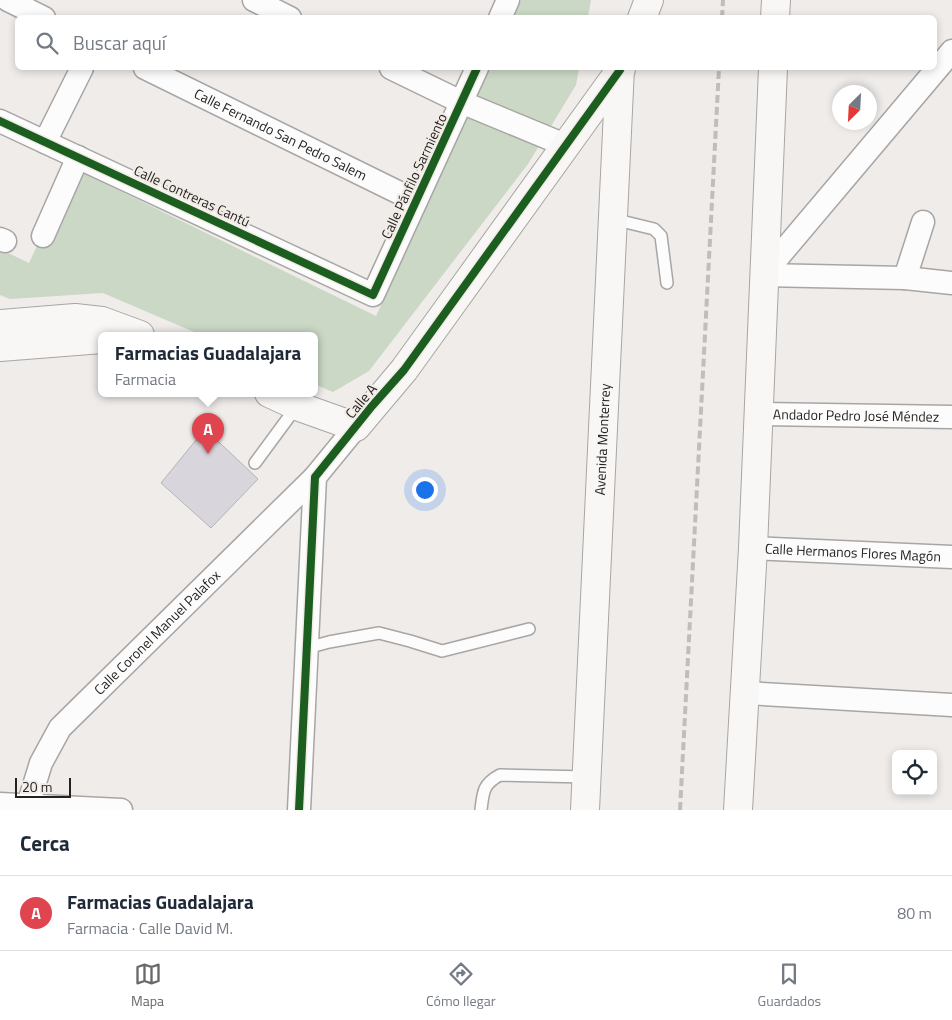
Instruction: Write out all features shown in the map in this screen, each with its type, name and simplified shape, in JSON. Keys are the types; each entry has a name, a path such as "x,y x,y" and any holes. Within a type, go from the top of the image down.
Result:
{"main road":[{"path":"626,15 628,0"},
{"path":"643,15 649,0"},
{"path":"776,0 776,15"},
{"name":"Calle A","path":"356,427 404,370 620,70"},
{"name":"Avenida Monterrey","path":"585,810 621,70"},
{"path":"738,810 753,548 773,70"},
{"path":"0,324 75,318 102,321 126,332"},
{"path":"0,347 98,339"},
{"path":"278,397 356,427"}],"street":[{"path":"254,0 284,15"},
{"path":"13,1 39,15"},
{"path":"937,69 952,51"},
{"path":"45,142 81,70"},
{"name":"Calle Fernando San Pedro Salem","path":"149,70 416,201"},
{"path":"395,70 461,102 565,145"},
{"name":"Calle Pánfilo Sarmiento","path":"373,295 476,70"},
{"path":"763,274 936,70"},
{"name":"Calle Contreras Cantú","path":"0,121 373,295"},
{"path":"43,236 78,157"},
{"path":"905,278 924,222"},
{"path":"763,274 905,278 952,283"},
{"name":"Andador Pedro José Méndez","path":"758,414 950,411"},
{"name":"Calle A","path":"315,477 356,427"},
{"path":"299,810 315,477"},
{"name":"Calle Coronel Manuel Palafox","path":"28,805 41,763 60,728 315,477"},
{"name":"Calle Hermanos Flores Magón","path":"753,548 952,557"},
{"path":"745,693 952,705"},
{"path":"0,804 121,810"}],"lane":[{"path":"613,219 654,229 661,236 667,283"},
{"path":"255,463 298,406"},
{"path":"307,648 379,633 410,640 442,651 529,629"},
{"path":"481,810 484,790 490,780 500,775 586,777"}],"green space":[{"path":"521,0 591,0 588,15 514,15"},
{"path":"488,70 579,70 576,85 528,164 369,371 333,392 318,386 318,332 194,332 103,293 10,299 0,295 0,249 29,263 73,168 376,316"}],"building":[{"path":"205,429 258,479 211,528 161,483"}],"railway":[{"path":"722,15 723,0"},
{"path":"680,810 719,70"}],"cycle path":[{"path":"0,121 373,295 476,70"},
{"path":"299,810 315,477 372,406 404,370 620,70"}],"place":[{"name":"Farmacias Guadalajara","path":"208,454"}]}
